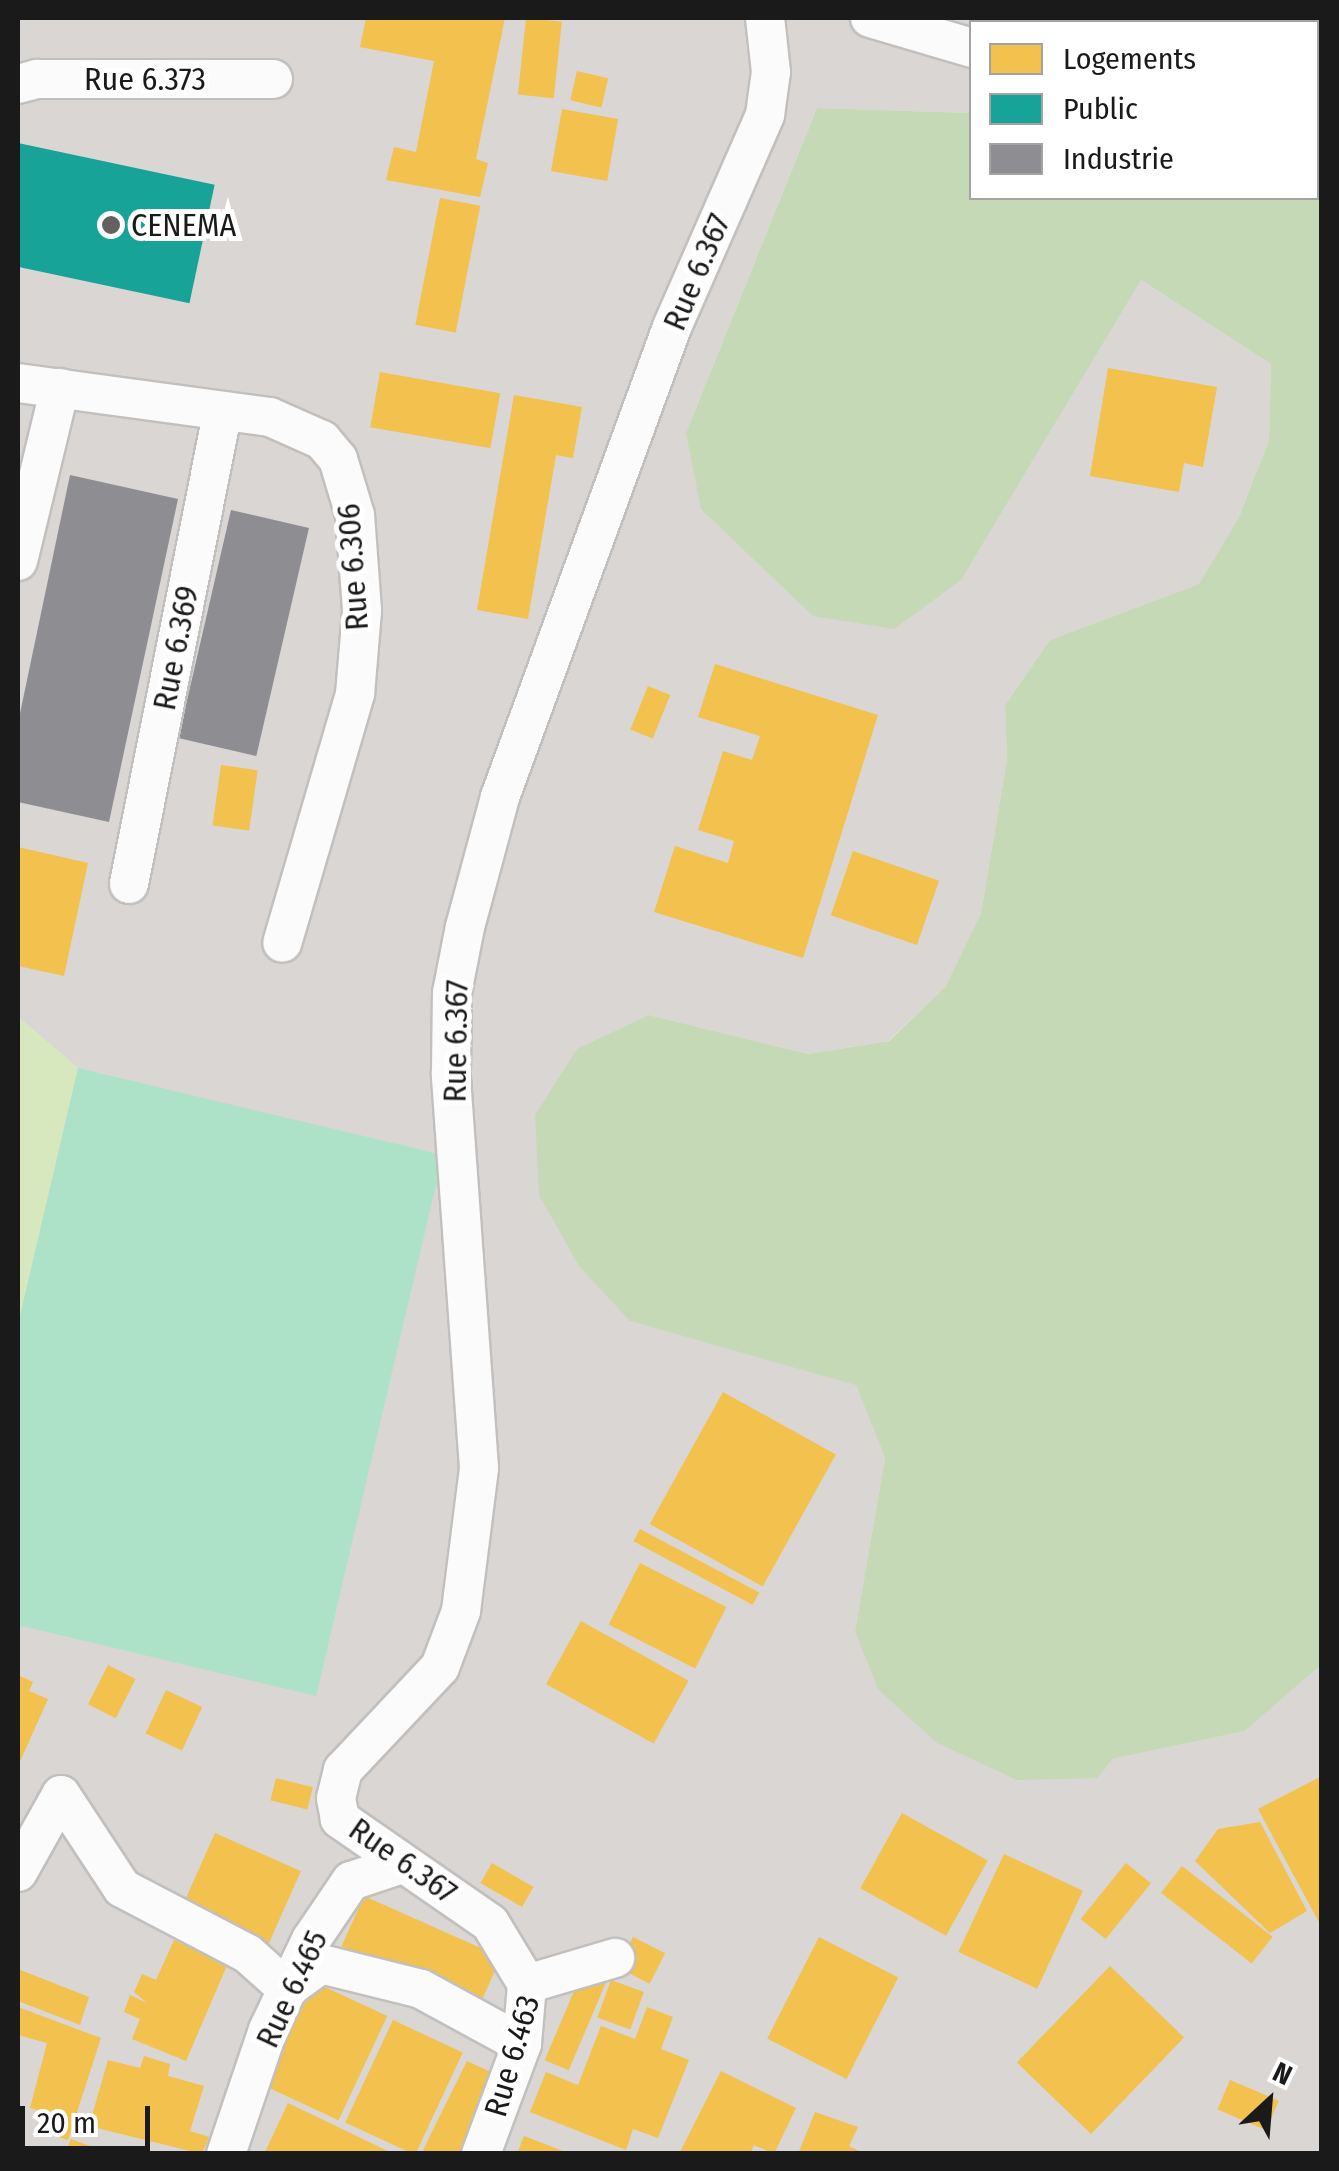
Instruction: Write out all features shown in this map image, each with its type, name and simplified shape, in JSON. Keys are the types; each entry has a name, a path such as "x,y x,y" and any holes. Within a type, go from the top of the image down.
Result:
{"street":[{"name":"Rue 6.367","path":"527,1984 490,1923 340,1819 336,1798 343,1770 440,1667 461,1611 479,1468 450,1073 452,993 465,927 500,797 666,345 765,114 771,72 766,18"},
{"path":"870,18 969,47"},
{"name":"Rue 6.373","path":"18,84 37,78 273,79"},
{"name":"Rue 6.306","path":"18,383 222,413 270,416 322,440 338,458 354,515 362,611 355,694 282,944"},
{"path":"19,542 60,388"},
{"name":"Rue 6.369","path":"129,884 222,413"},
{"path":"18,1872 61,1795 122,1888 248,1954 287,1988 320,1964 421,1990 522,2044"},
{"name":"Rue 6.465","path":"226,2154 287,1988 351,1881 402,1864"},
{"name":"Rue 6.463","path":"481,2154 522,2044 527,1984 615,1958"}],"shaded area":[{"path":"18,18 1321,18 1319,25 1319,20 969,20 969,113 817,108 686,433 1116,316 1141,280 1271,364 1269,440 1239,517 1199,584 1050,640 1005,705 1007,759 981,913 945,987 888,1041 808,1054 649,1015 630,1321 856,1384 885,1458 855,1631 1112,1759 1245,1731 1321,1665 1321,2153 18,2153 18,1324 78,1068 18,1017"}],"green space":[{"path":"1321,29 1321,1665 1245,1731 1112,1759 1098,1778 1017,1780 937,1743 878,1689 855,1631 885,1458 856,1385 630,1321 579,1266 539,1195 535,1115 577,1049 649,1015 808,1054 889,1041 945,987 981,913 1007,759 1005,705 1050,640 1199,584 1239,517 1269,440 1271,364 1141,280 961,580 894,629 813,616 701,509 686,433 817,108 969,113 969,200 1319,200"},
{"path":"18,1017 78,1068 18,1324"},
{"path":"78,1068 443,1155 316,1696 18,1625 18,1324"}],"building: Logements":[{"path":"366,18 505,18 476,159 488,163 480,197 386,180 394,147 416,152 434,61 360,47"},
{"path":"526,18 562,22 554,98 518,95"},
{"path":"577,71 608,78 601,107 570,100"},
{"path":"562,109 618,119 607,181 551,171"},
{"path":"440,198 480,206 456,332 415,325"},
{"path":"1108,368 1217,387 1203,467 1184,463 1179,492 1090,476"},
{"path":"380,372 500,393 490,448 370,427"},
{"path":"514,395 582,407 573,458 556,455 528,619 477,610"},
{"path":"715,664 878,715 803,958 654,912 675,846 728,863 734,841 698,830 723,751 752,760 760,736 698,717"},
{"path":"648,686 670,695 653,739 630,730"},
{"path":"221,765 258,770 249,831 213,825"},
{"path":"18,847 88,863 64,976 18,966"},
{"path":"853,851 939,881 917,945 831,915"},
{"path":"723,1392 836,1455 763,1587 650,1524"},
{"path":"640,1529 759,1592 753,1605 633,1541"},
{"path":"640,1563 726,1607 695,1669 609,1624"},
{"path":"581,1621 689,1681 654,1744 546,1684"},
{"path":"108,1665 136,1679 116,1718 88,1704"},
{"path":"18,1675 33,1682 29,1691 48,1699 18,1766"},
{"path":"166,1690 202,1707 182,1750 146,1734"},
{"path":"1322,1776 1322,1928 1258,1809"},
{"path":"276,1778 313,1787 307,1810 270,1800"},
{"path":"902,1813 988,1861 946,1936 860,1888"},
{"path":"1260,1822 1307,1911 1270,1933 1195,1861 1218,1829"},
{"path":"215,1833 301,1871 260,1964 174,1925"},
{"path":"1004,1854 1083,1891 1037,1989 958,1952"},
{"path":"492,1863 534,1887 522,1907 480,1883"},
{"path":"1126,1863 1151,1883 1106,1939 1081,1919"},
{"path":"1182,1866 1273,1937 1252,1964 1161,1893"},
{"path":"364,1896 501,1957 479,2007 342,1946"},
{"path":"633,1937 665,1953 650,1984 618,1967"},
{"path":"819,1937 898,1977 847,2079 767,2039"},
{"path":"174,1940 228,1963 186,2061 132,2039 140,2019 124,2012 130,1995 147,2003 134,1992 142,1974 156,1980"},
{"path":"1110,1966 1184,2038 1091,2134 1017,2062"},
{"path":"18,1969 89,1997 80,2025 18,2001"},
{"path":"583,1970 607,1980 569,2070 545,2060"},
{"path":"611,1980 644,1992 630,2030 597,2018"},
{"path":"312,1981 387,2016 339,2120 263,2085"},
{"path":"18,2007 101,2038 68,2140 42,2132 48,2113 30,2108 47,2043 18,2035"},
{"path":"647,2007 673,2017 661,2049 689,2060 658,2138 633,2129 626,2150 530,2112 546,2072 578,2085 601,2026 635,2039"},
{"path":"393,2020 463,2053 415,2154 345,2122"},
{"path":"144,2056 170,2064 168,2076 204,2086 190,2131 209,2137 202,2154 89,2126 108,2060 140,2068"},
{"path":"467,2061 502,2077 465,2154 430,2154 423,2150"},
{"path":"721,2071 796,2108 774,2154 754,2145 750,2154 679,2154"},
{"path":"1230,2080 1279,2101 1266,2130 1217,2109"},
{"path":"288,2103 394,2154 264,2154"},
{"path":"815,2112 858,2127 849,2146 865,2154 798,2154"},
{"path":"524,2136 568,2153 568,2154 517,2154"},
{"path":"71,2139 109,2153 109,2154 65,2154"}],"building: Public":[{"name":"CENEMA","path":"18,143 215,185 189,303 18,267"}],"building: Industrie":[{"path":"70,475 178,499 109,822 18,802 18,723"},
{"path":"231,510 309,528 256,756 178,738"}],"place":[{"name":"CENEMA","path":"111,225"}]}
